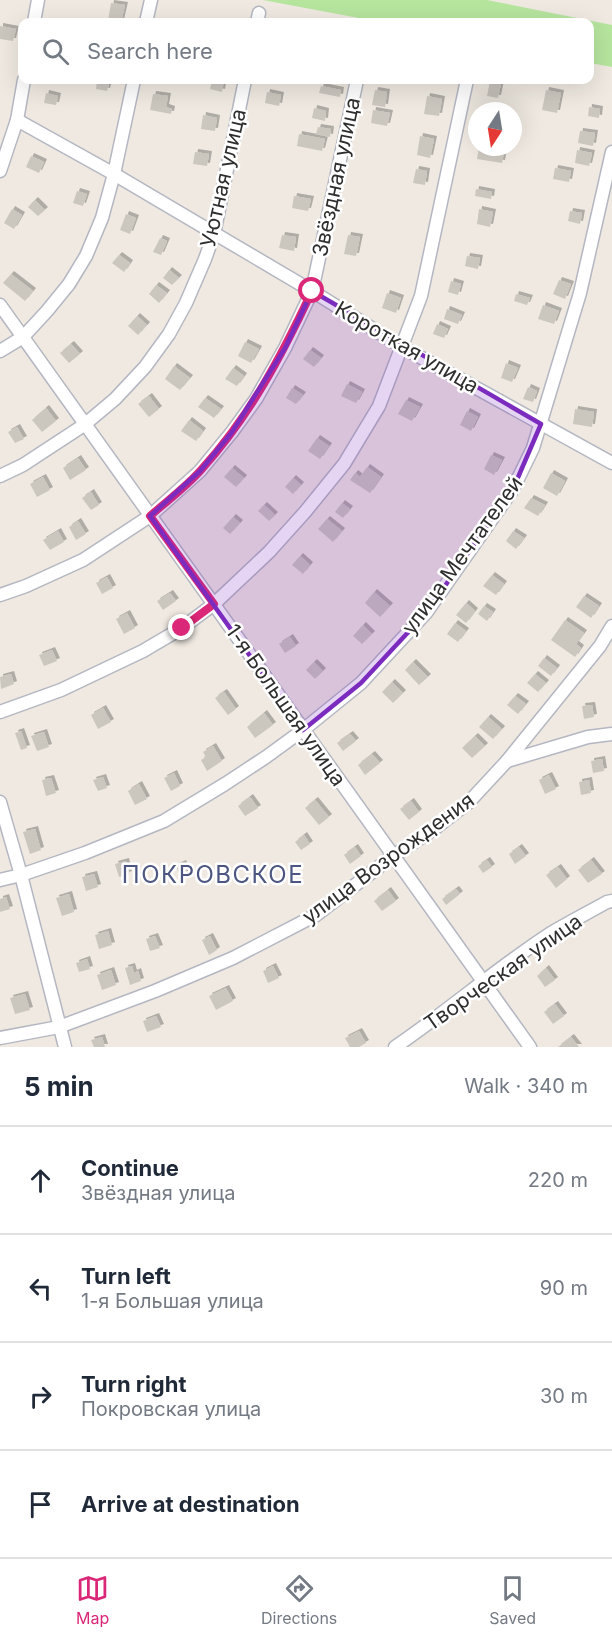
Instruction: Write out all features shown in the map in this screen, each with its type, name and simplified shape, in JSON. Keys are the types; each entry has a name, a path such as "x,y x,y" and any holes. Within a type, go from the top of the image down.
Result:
{"street":[{"path":"35,18 38,0"},
{"path":"147,18 151,0"},
{"path":"0,171 17,120 23,84"},
{"path":"0,351 23,337 47,311 69,284 86,256 102,218 133,84"},
{"name":"Уютная улица","path":"0,476 22,465 84,425 115,399 145,367 169,334 186,303 214,234 244,84"},
{"name":"Звёздная улица","path":"0,595 26,586 83,560 150,516 200,471 256,399 285,348 312,291 356,84"},
{"path":"0,712 61,690 143,651 182,628 214,604 269,552 344,464 379,406 421,296 466,84"},
{"name":"Короткая улица","path":"17,120 114,174 402,347 612,463"},
{"name":"улица Мечтателей","path":"0,880 21,875 85,852 164,820 266,757 361,683 426,613 513,489 533,448 580,293 612,152"},
{"name":"1-я Большая улица","path":"0,305 530,1047"},
{"name":"улица Возрождения","path":"0,1038 59,1027 155,991 233,958 316,915 469,802 507,761 600,646 612,626"},
{"path":"507,761 588,737 612,734"},
{"path":"0,802 65,1047"},
{"name":"Творческая улица","path":"395,1047 551,934 612,901"}],"highlighted area":[{"path":"312,291 541,424 513,489 426,613 361,683 303,730 150,516 200,471 232,432 285,348"}],"green space":[{"path":"263,0 487,0 577,18 359,18"},
{"path":"594,21 612,25 612,67 594,64"}],"building":[{"path":"111,3 125,5 122,18 108,18"},
{"path":"0,26 16,29 13,41 0,39"},
{"path":"97,84 109,84 107,91 96,89"},
{"path":"211,84 223,84 222,92 210,89"},
{"path":"489,84 501,84 498,98 487,96"},
{"path":"321,86 341,90 340,97 319,93"},
{"path":"375,90 387,92 385,107 372,105"},
{"path":"546,90 561,93 557,113 542,110"},
{"path":"267,92 281,95 279,106 265,103"},
{"path":"46,93 58,96 56,105 44,103"},
{"path":"153,94 168,96 166,107 172,109 171,114 150,110"},
{"path":"427,96 442,99 439,116 424,114"},
{"path":"589,107 600,109 599,118 588,116"},
{"path":"314,108 326,111 325,121 312,118"},
{"path":"373,110 390,113 387,126 371,123"},
{"path":"203,115 217,118 215,131 201,129"},
{"path":"318,127 331,129 330,137 316,134"},
{"path":"580,131 595,133 593,146 578,143"},
{"path":"299,134 325,139 322,151 297,146"},
{"path":"420,136 434,139 430,158 417,155"},
{"path":"577,150 592,153 589,166 575,163"},
{"path":"195,152 209,154 207,166 193,164"},
{"path":"31,156 44,162 39,173 26,167"},
{"path":"478,156 503,156 502,163 477,159"},
{"path":"555,168 571,171 569,182 553,179"},
{"path":"416,169 427,171 425,185 413,183"},
{"path":"476,189 492,192 491,199 475,196"},
{"path":"77,191 87,194 83,206 73,203"},
{"path":"294,196 311,199 308,211 292,208"},
{"path":"35,200 45,210 38,216 28,207"},
{"path":"12,209 22,215 14,229 4,223"},
{"path":"479,209 493,212 490,227 477,224"},
{"path":"570,211 582,213 580,224 568,221"},
{"path":"126,214 136,218 130,234 120,230"},
{"path":"282,235 296,237 294,251 279,248"},
{"path":"348,235 360,237 356,256 344,254"},
{"path":"160,238 167,241 161,255 153,252"},
{"path":"119,255 130,263 124,272 112,263"},
{"path":"467,256 480,258 478,269 465,266"},
{"path":"169,270 179,278 172,285 163,278"},
{"path":"11,274 33,291 25,301 3,283"},
{"path":"559,280 571,284 565,299 553,294"},
{"path":"451,281 461,284 458,295 448,292"},
{"path":"156,285 167,293 159,303 149,294"},
{"path":"387,293 401,298 396,313 382,308"},
{"path":"516,294 530,298 527,305 514,301"},
{"path":"543,305 559,311 554,324 538,319"},
{"path":"447,309 462,315 458,324 444,319"},
{"path":"137,316 147,325 138,335 128,326"},
{"path":"437,324 448,329 444,338 433,334"},
{"path":"245,342 259,349 251,363 238,356"},
{"path":"71,344 80,354 69,363 60,353"},
{"path":"310,350 321,358 314,367 303,359"},
{"path":"506,363 518,368 512,382 501,378"},
{"path":"174,366 190,378 180,390 165,379"},
{"path":"233,368 244,376 237,386 225,379"},
{"path":"347,384 362,392 356,403 341,396"},
{"path":"528,387 537,391 533,402 523,399"},
{"path":"292,388 303,395 296,404 286,398"},
{"path":"149,396 159,409 149,417 138,404"},
{"path":"205,398 221,409 214,418 198,407"},
{"path":"406,400 420,407 412,421 398,414"},
{"path":"46,408 56,421 42,432 32,420"},
{"path":"575,409 594,412 592,427 573,424"},
{"path":"467,411 478,417 471,431 460,425"},
{"path":"189,420 203,431 196,441 181,431"},
{"path":"17,427 24,439 15,443 8,432"},
{"path":"317,438 329,446 320,459 308,451"},
{"path":"491,455 502,460 494,475 484,469"},
{"path":"78,458 86,470 70,480 63,468"},
{"path":"367,467 381,477 370,493 350,480 355,473 360,477"},
{"path":"232,468 244,478 236,487 224,477"},
{"path":"551,473 565,481 557,496 543,488"},
{"path":"43,477 50,490 37,497 30,484"},
{"path":"293,478 301,485 293,494 285,487"},
{"path":"91,492 99,505 91,510 82,498"},
{"path":"531,498 545,505 538,516 524,508"},
{"path":"342,503 350,509 343,518 335,512"},
{"path":"264,505 275,515 269,521 258,511"},
{"path":"233,517 240,523 230,534 223,528"},
{"path":"327,519 342,531 333,542 318,529"},
{"path":"78,521 86,534 76,540 69,527"},
{"path":"58,531 64,542 50,550 43,540"},
{"path":"513,531 524,538 516,549 506,541"},
{"path":"300,556 310,565 303,574 292,565"},
{"path":"492,575 504,584 496,595 483,586"},
{"path":"107,577 113,588 102,594 96,583"},
{"path":"374,592 390,606 380,617 365,603"},
{"path":"170,593 176,601 163,610 157,601"},
{"path":"584,596 599,606 591,618 576,607"},
{"path":"466,603 475,611 466,623 456,615"},
{"path":"484,606 493,612 487,621 478,614"},
{"path":"127,613 135,628 124,634 116,619"},
{"path":"565,620 584,633 576,644 581,648 575,657 551,640"},
{"path":"455,623 466,631 458,642 447,634"},
{"path":"363,625 372,634 362,644 353,636"},
{"path":"290,637 296,646 285,653 279,644"},
{"path":"52,650 57,661 44,666 39,655"},
{"path":"544,658 557,668 551,676 538,666"},
{"path":"314,662 323,671 315,679 306,670"},
{"path":"413,662 428,677 419,685 405,670"},
{"path":"11,674 14,684 1,689 0,677"},
{"path":"535,674 546,683 538,692 527,683"},
{"path":"392,682 403,693 393,703 382,692"},
{"path":"224,692 236,709 228,715 215,698"},
{"path":"515,696 526,704 518,714 507,705"},
{"path":"592,705 594,717 584,719 582,706"},
{"path":"103,708 111,722 98,729 91,715"},
{"path":"264,713 273,725 255,738 247,727"},
{"path":"488,717 502,729 493,739 479,727"},
{"path":"21,731 27,748 21,750 15,733"},
{"path":"44,732 49,747 37,751 31,736"},
{"path":"350,734 356,741 343,751 337,743"},
{"path":"475,736 485,746 472,758 462,748"},
{"path":"213,746 222,761 207,771 201,760 206,757 203,752"},
{"path":"372,754 380,763 365,775 358,765"},
{"path":"602,759 604,771 593,773 591,761"},
{"path":"174,773 180,786 171,791 164,778"},
{"path":"549,775 556,789 545,794 539,780"},
{"path":"103,777 107,788 98,791 93,780"},
{"path":"51,778 56,793 46,796 42,780"},
{"path":"589,780 591,793 581,795 579,782"},
{"path":"139,784 147,799 135,805 128,791"},
{"path":"250,797 258,808 245,816 238,806"},
{"path":"315,800 329,817 319,825 305,808"},
{"path":"411,801 419,812 409,820 400,809"},
{"path":"35,829 41,850 30,854 23,832"},
{"path":"304,835 310,844 301,850 295,842"},
{"path":"355,847 361,856 350,864 344,855"},
{"path":"519,847 526,856 515,864 509,854"},
{"path":"487,860 492,867 483,873 478,866"},
{"path":"591,860 602,874 588,883 578,870"},
{"path":"126,861 129,874 119,877 115,864"},
{"path":"183,863 189,876 181,879 176,866"},
{"path":"558,867 567,879 556,888 546,875"},
{"path":"94,874 98,887 86,891 82,877"},
{"path":"456,889 460,894 446,905 442,899"},
{"path":"388,890 396,901 382,911 374,901"},
{"path":"69,894 74,912 62,916 56,898"},
{"path":"6,897 10,909 0,912 0,899"},
{"path":"108,931 112,945 99,949 95,935"},
{"path":"155,936 160,948 150,951 146,939"},
{"path":"210,936 217,950 209,955 202,940"},
{"path":"87,959 90,969 79,972 76,963"},
{"path":"132,966 134,973 138,971 141,981 130,985 125,968"},
{"path":"273,966 279,978 268,983 263,971"},
{"path":"546,968 555,980 545,987 537,976"},
{"path":"111,970 116,985 102,990 97,975"},
{"path":"226,988 233,1001 216,1010 209,996"},
{"path":"25,994 30,1010 15,1014 10,998"},
{"path":"555,1004 564,1016 553,1024 544,1012"},
{"path":"156,1016 161,1027 147,1032 143,1021"},
{"path":"359,1031 366,1043 359,1047 350,1047 345,1038"},
{"path":"102,1037 105,1047 94,1047 91,1040"},
{"path":"571,1037 579,1047 558,1047"}],"district":[{"name":"ПОКРОВСКОЕ","path":"213,874"}],"route":[{"path":"182,628 214,604 150,516 200,471 256,399 285,348 312,291"}]}
